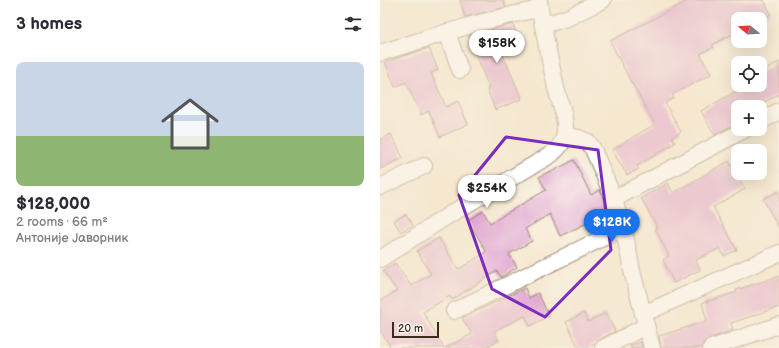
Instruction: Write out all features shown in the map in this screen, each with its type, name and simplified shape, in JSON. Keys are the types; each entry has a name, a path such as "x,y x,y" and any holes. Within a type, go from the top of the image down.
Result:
{"street":[{"path":"543,25 567,18 603,0"},
{"path":"380,53 447,32 506,16 540,4 556,88 564,116 565,128 563,142 552,154 449,215 380,259"},
{"path":"447,32 460,70"},
{"path":"767,118 779,111"},
{"path":"565,136 579,138 588,142 593,149 614,199 623,228 652,348"},
{"path":"614,199 733,136"},
{"path":"380,187 424,166"},
{"path":"454,311 623,228"},
{"path":"603,348 644,320 779,253"},
{"path":"711,348 779,325"}],"highlighted area":[{"path":"506,137 598,150 611,250 545,317 492,289 459,195"}],"building":[{"path":"460,0 503,0 506,7 465,17"},
{"path":"690,0 764,0 771,14 767,16 767,12 731,12 731,35 712,45 714,47 700,54 711,74 672,95 674,98 665,103 681,132 672,137 675,143 637,166 639,169 627,175 612,150 655,124 610,41"},
{"path":"513,24 519,41 500,48 522,99 495,110 487,89 489,88 469,36"},
{"path":"429,48 438,70 431,73 446,107 458,101 468,124 440,137 429,111 421,115 406,82 395,87 385,62"},
{"path":"779,62 779,94 767,101 731,100 731,126 715,135 701,111 734,92 767,92 767,69"},
{"path":"391,134 403,158 380,169 380,140"},
{"path":"574,160 591,195 600,190 608,213 560,236 550,214 525,229 532,241 509,254 517,267 501,277 497,271 452,300 450,296 423,312 444,348 391,348 380,330 380,301 397,291 383,271 395,263 411,286 431,274 417,251 439,238 459,269 486,251 468,220 483,211 490,223 546,190 539,177"},
{"path":"729,161 731,164 731,180 740,180 745,189 713,207 737,250 724,256 720,248 696,260 700,270 674,283 663,260 669,256 655,228 657,227 641,198 668,183 673,193"},
{"path":"779,191 779,228 763,199"},
{"path":"406,214 413,225 401,232 394,221"},
{"path":"779,276 779,307 731,323 733,330 708,339 704,342 702,348 661,348 659,336 707,321 702,303 737,292 736,290"},
{"path":"525,288 529,298 538,293 549,316 530,326 525,316 494,331 499,340 483,348 445,348 472,334 462,318"},
{"path":"584,313 588,322 605,313 615,331 585,348 579,348 566,322"},
{"path":"641,342 642,348 631,348 630,345"}]}
